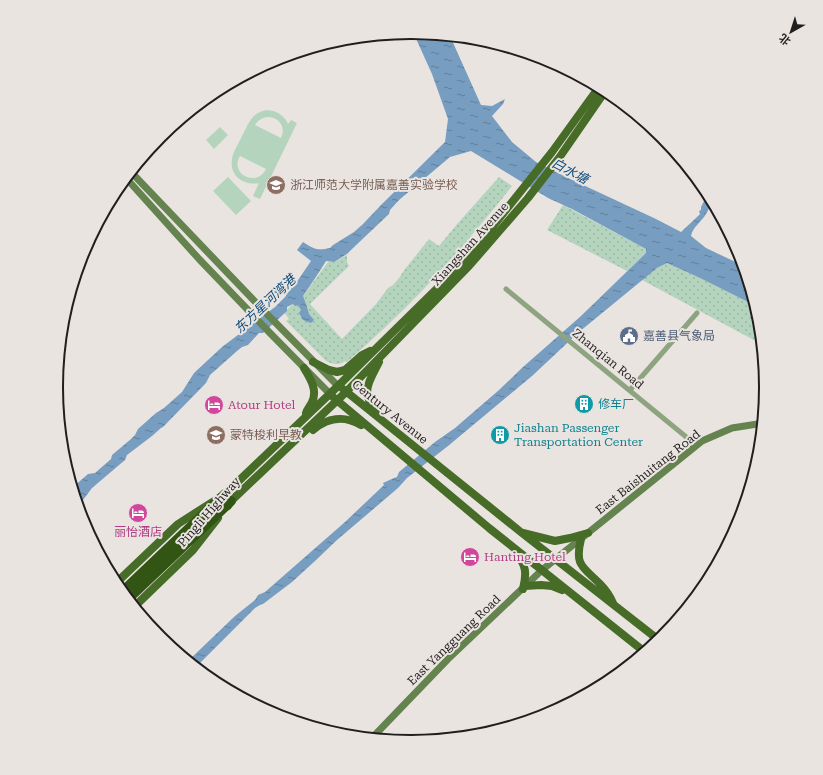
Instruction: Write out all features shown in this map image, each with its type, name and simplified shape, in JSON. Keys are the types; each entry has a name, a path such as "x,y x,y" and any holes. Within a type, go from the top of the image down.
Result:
{"highway":[{"path":"131,595 152,570 228,497"},
{"path":"127,588 152,570"}],"main road":[{"name":"Xiangshan Avenue","path":"330,394 466,260 552,152 595,92"},
{"name":"Xiangshan Avenue","path":"337,401 469,266 528,198 559,158 602,96"},
{"name":"Century Avenue","path":"135,176 277,325 338,386 655,637"},
{"name":"Century Avenue","path":"130,182 270,333 337,401 489,528 642,649"},
{"path":"313,362 329,370 337,372 345,370 362,355 378,347"},
{"path":"383,354 368,383 367,393 370,404 383,422"},
{"path":"301,421 313,401 314,394 314,386 304,368"},
{"name":"Pingli Highway","path":"137,603 193,550 228,497 301,421 330,394"},
{"name":"Pingli Highway","path":"121,579 178,524 228,497 289,446 337,401"},
{"path":"289,446 300,440 318,425 329,420 348,419 375,432"},
{"name":"East Baishuitang Road","path":"556,560 696,445 732,428 758,424"},
{"path":"489,528 494,535 515,552 522,560 526,574 524,587 541,585 552,586 570,593"},
{"path":"522,533 556,541 588,533"},
{"path":"581,539 578,550 581,564 586,571 608,592 615,606"},
{"name":"East Yangguang Road","path":"376,734 448,659 542,570 556,560"}],"street":[{"name":"Zhanqian Road","path":"506,289 696,445"},
{"path":"630,390 697,313"}],"green space":[{"path":"267,110 280,114 288,124 291,120 297,123 260,199 253,196 259,183 248,183 235,175 232,159 251,119 256,114","holes":["269,117 276,119 281,124 283,131 281,138 255,125 261,119","240,156 266,169 262,175 257,178 246,176 241,173 238,168"]},
{"path":"220,127 228,135 214,149 206,140"},
{"path":"228,177 251,201 236,215 213,191"},
{"path":"499,177 512,186 490,214 420,293 347,362 345,361 340,364 336,364 326,361 286,321 289,319 284,312 304,295 328,262 334,262 347,255 347,262 349,266 310,304 342,339 376,304 388,288 393,285 429,239 439,246"},
{"path":"563,205 646,249 646,253 627,271 547,230"},
{"path":"667,263 749,303 757,342 642,280 655,269"}],"water":[{"path":"416,39 453,42 481,105 492,106 505,99 503,104 492,116 512,142 536,162 681,232 700,214 699,211 701,210 705,200 709,209 693,230 691,236 706,248 737,263 742,275 749,303 667,263 657,268 579,332 532,376 407,478 398,488 337,540 292,582 263,604 255,608 199,664 191,658 235,616 255,600 258,595 265,592 345,522 384,485 383,483 397,477 399,472 435,442 455,428 499,390 581,316 646,253 646,249 572,209 548,198 471,151 450,157 399,200 390,210 389,214 347,254 334,262 326,261 303,296 309,314 314,320 311,323 303,320 299,313 301,310 298,305 295,306 293,304 287,307 287,311 263,333 259,333 248,345 242,347 210,375 206,383 163,427 127,455 125,460 92,488 82,501 77,484 88,474 95,473 111,459 112,455 135,435 138,429 182,392 194,373 222,347 275,307 286,296 311,261 297,250 303,242 316,249 326,249 330,248 354,232 445,142 448,119 432,74"}],"place":[{"name":"浙江师范大学附属嘉善实验学校","path":"276,185"},
{"name":"嘉善县气象局","path":"629,336"},
{"name":"修车厂","path":"584,404"},
{"name":"Atour Hotel","path":"214,405"},
{"name":"蒙特梭利早教","path":"216,435"},
{"name":"Jiashan Passenger Transportation Center","path":"500,435"},
{"name":"丽怡酒店","path":"138,513"},
{"name":"Hanting Hotel","path":"470,557"}],"water label":[{"name":"白水塘","path":"570,171"},
{"name":"东方星河湾港","path":"265,304"}]}
